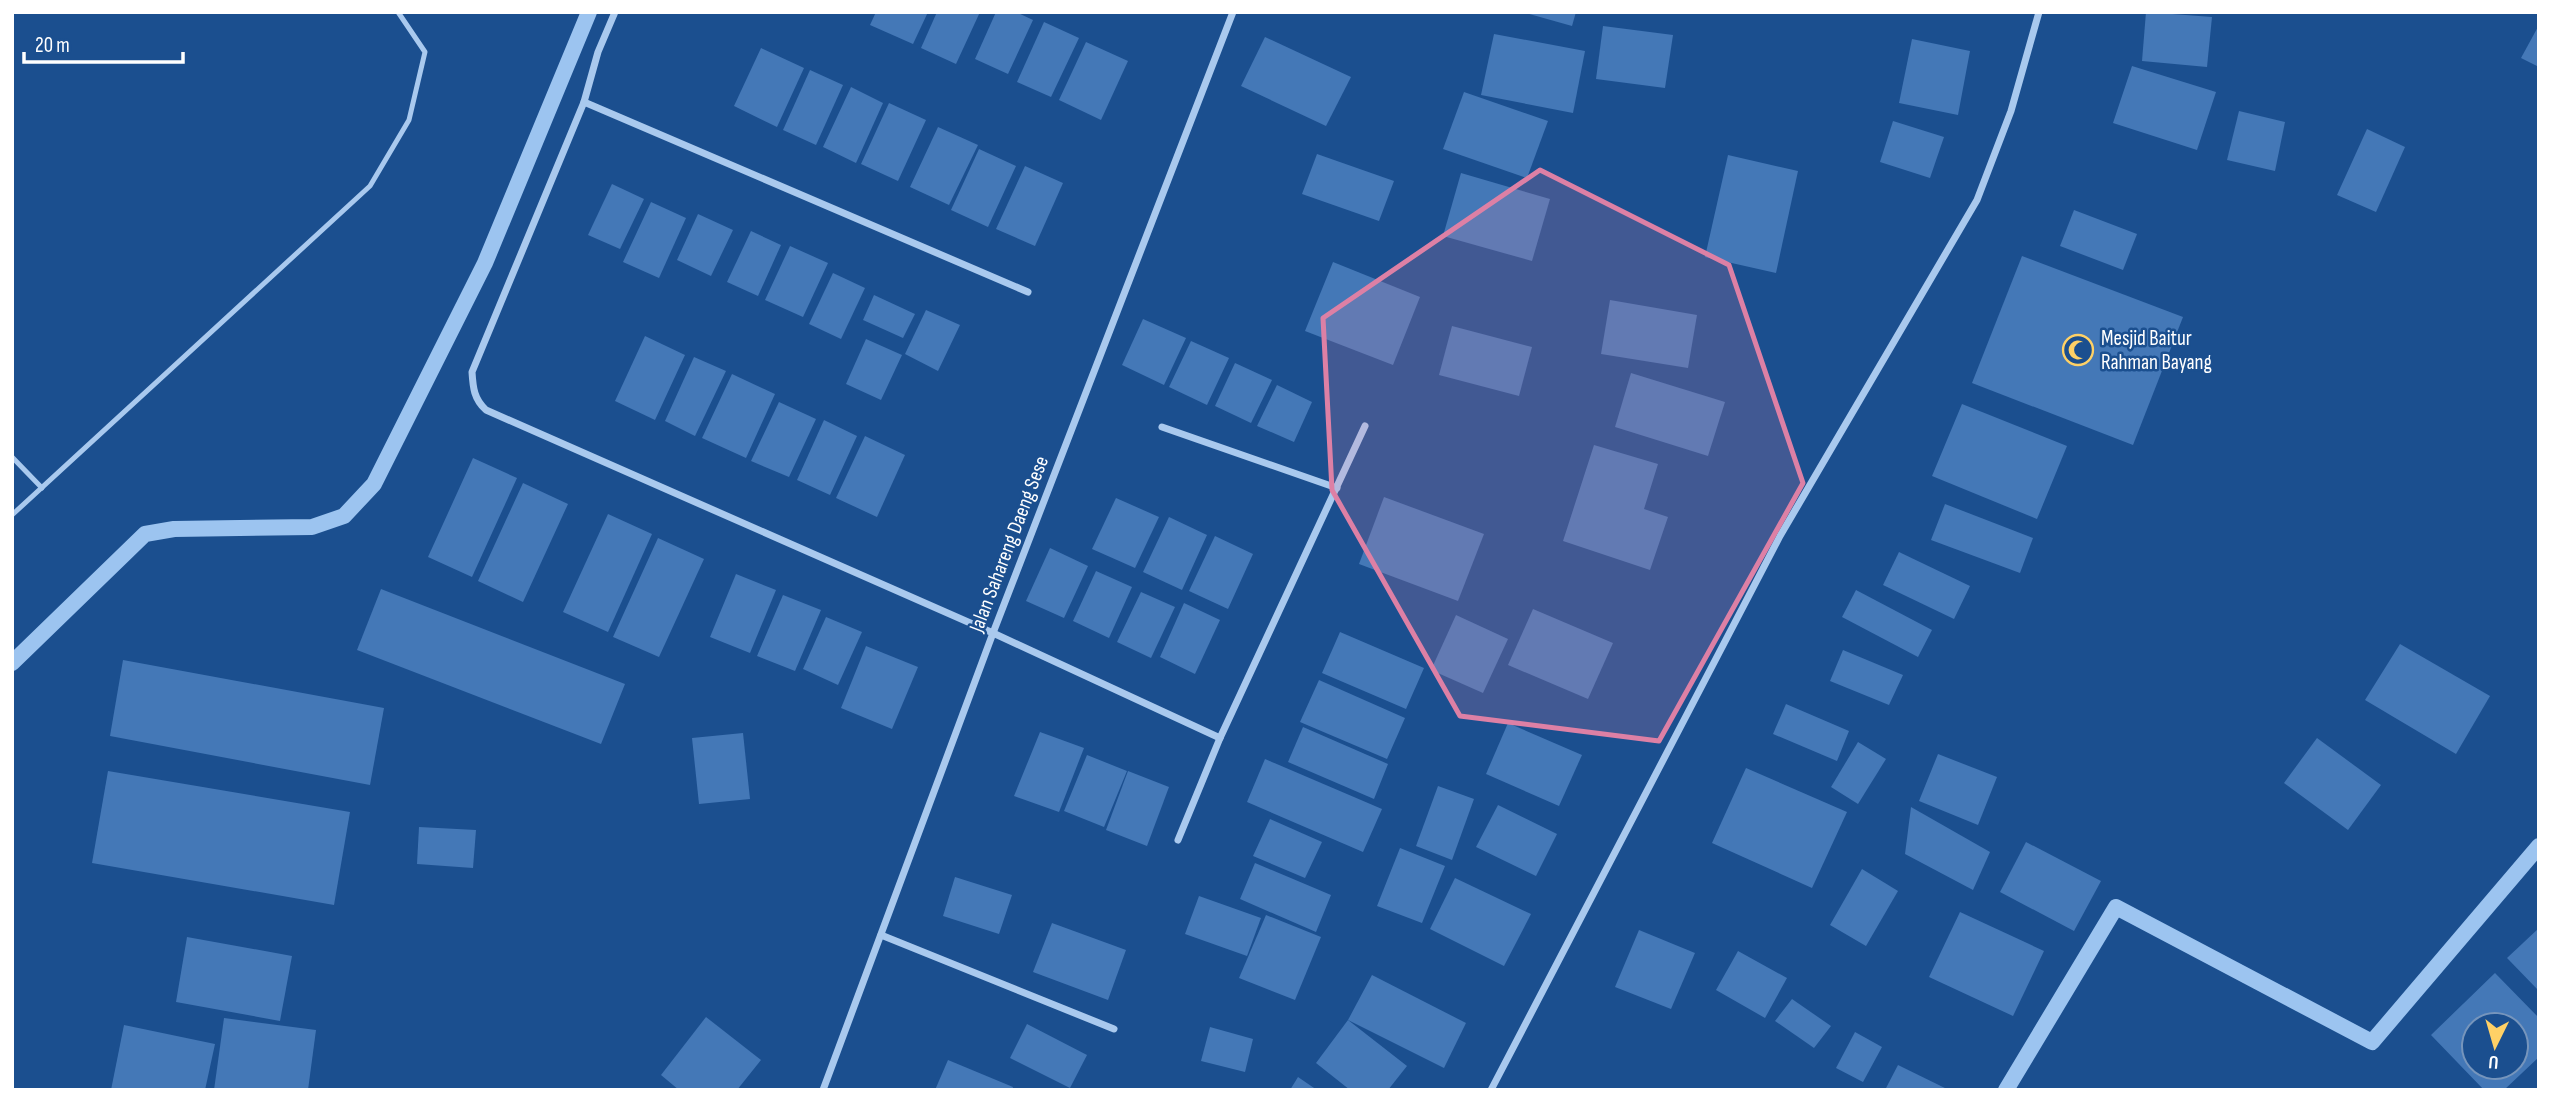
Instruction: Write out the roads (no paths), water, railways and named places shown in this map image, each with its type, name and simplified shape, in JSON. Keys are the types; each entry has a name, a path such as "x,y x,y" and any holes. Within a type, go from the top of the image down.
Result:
{"street":[{"path":"615,12 598,52 584,102 471,372 474,394 480,404 486,410 993,633 1220,738"},
{"name":"Jalan Sahareng Daeng Sese","path":"823,1090 993,633 1233,12"},
{"path":"1491,1090 1780,536 1977,200 2011,111 2039,12"},
{"path":"584,102 1028,292"},
{"path":"1178,840 1220,738 1365,426"},
{"path":"1162,427 1337,488"},
{"path":"881,935 1114,1029"}],"lane":[{"path":"12,515 370,186 409,120 425,52 398,12"},
{"path":"12,457 42,488"}],"waterway":[{"path":"12,663 145,534 174,529 312,527 344,516 374,484 485,263 589,12"},
{"path":"2006,1090 2116,907 2372,1042 2539,846"}],"place":[{"name":"Mesjid Baitur Rahman Bayang","path":"2078,350"}]}
